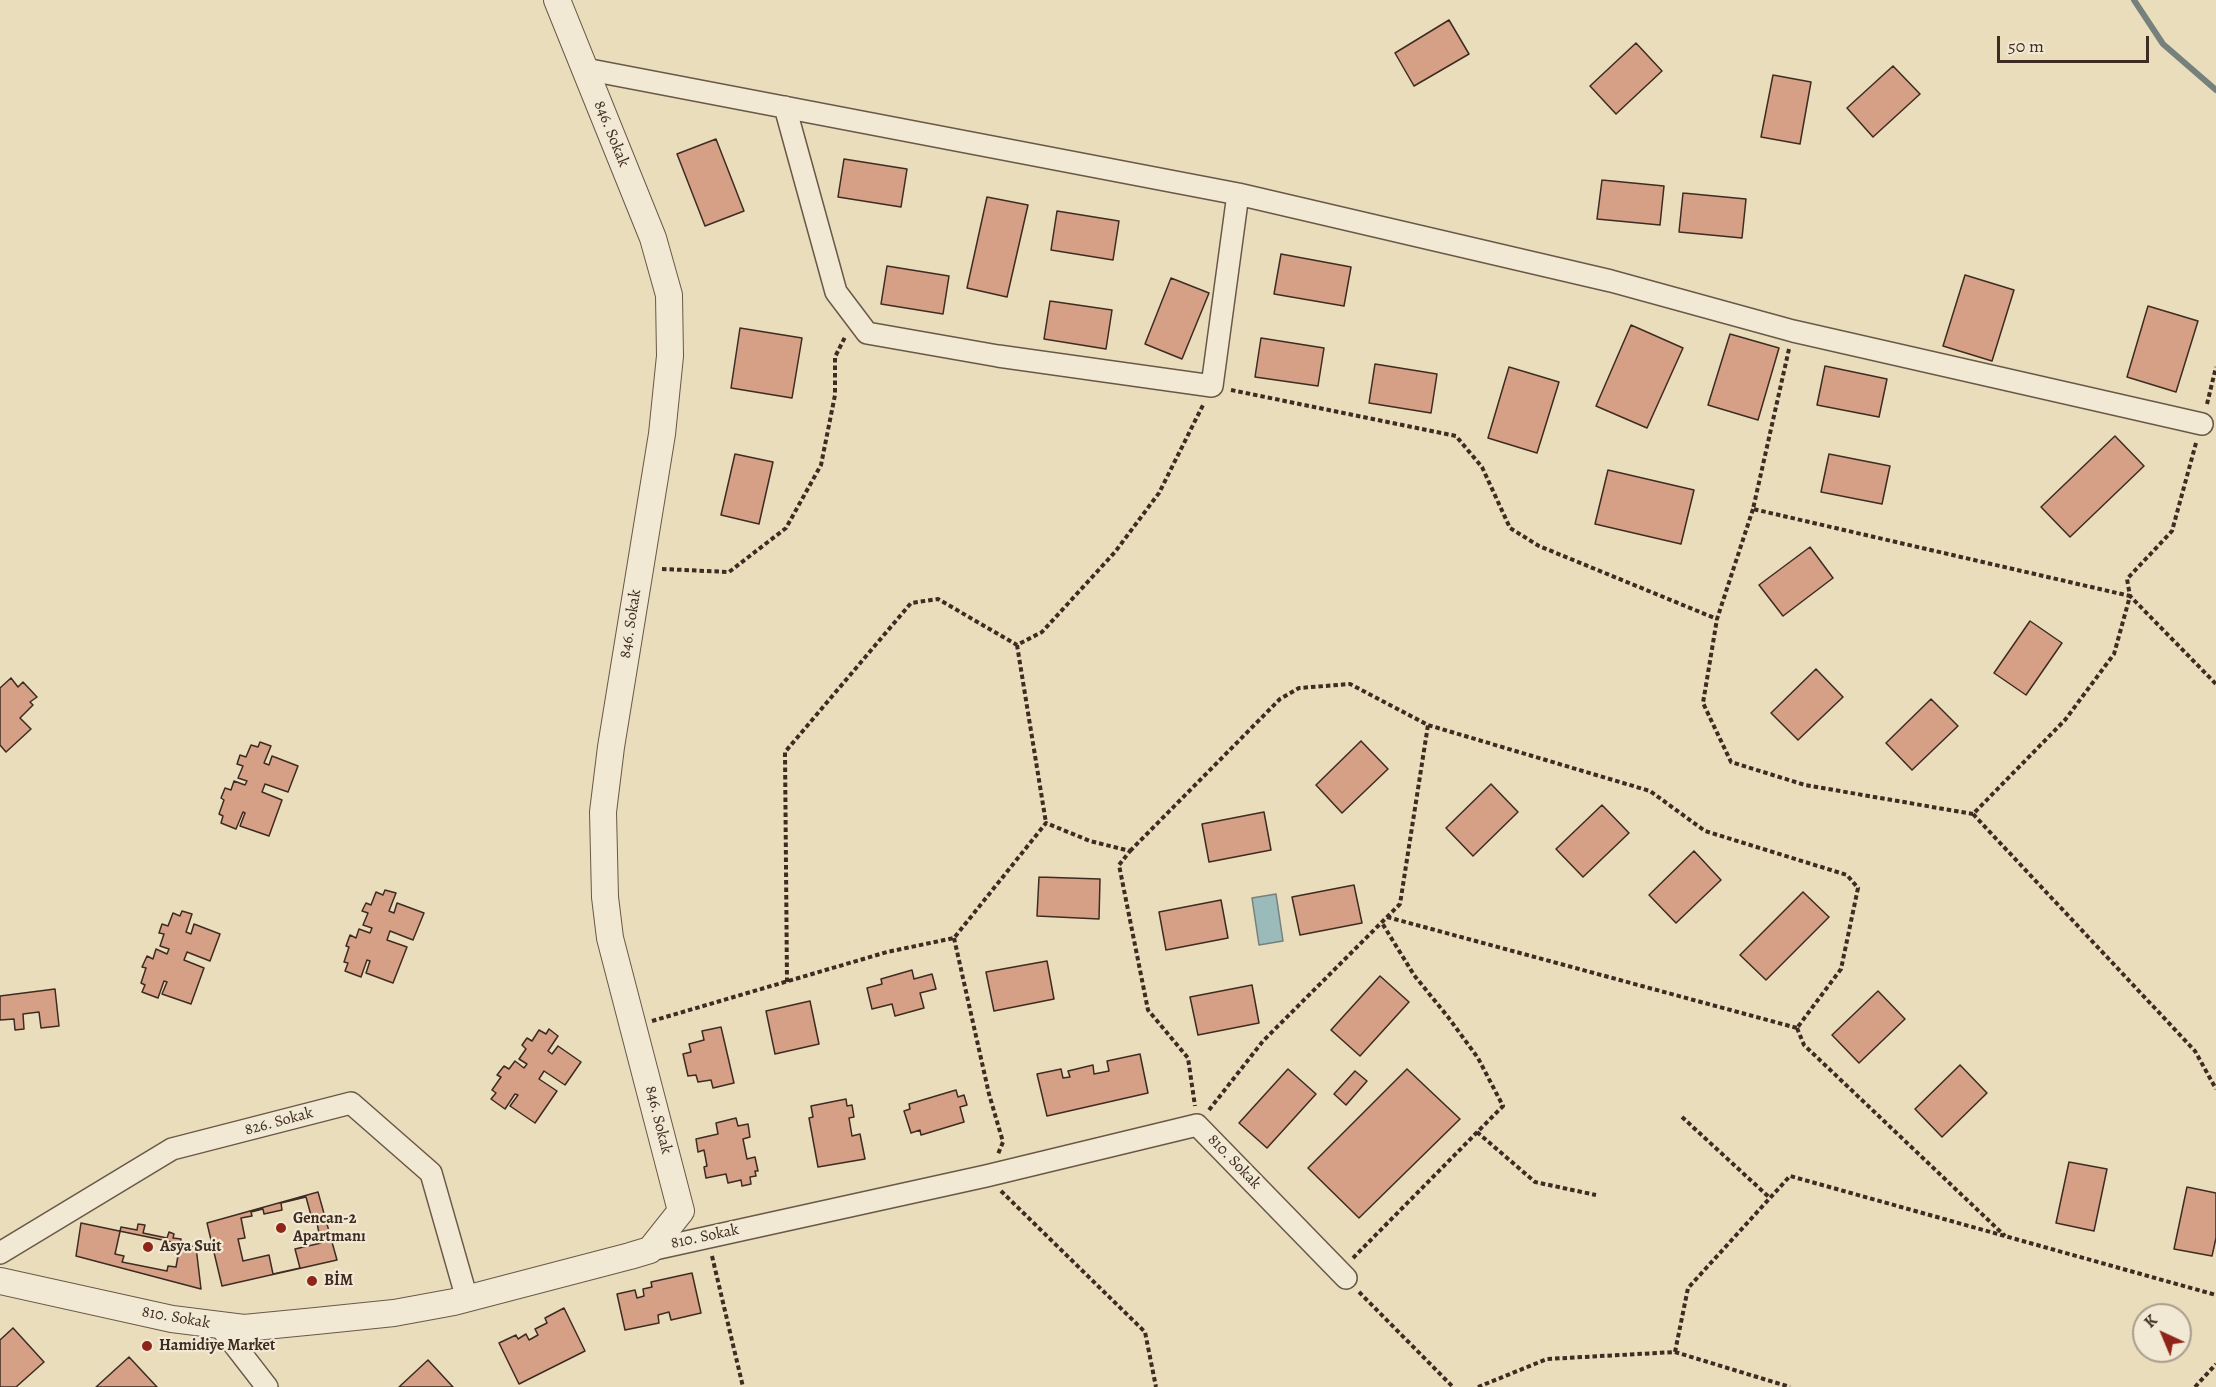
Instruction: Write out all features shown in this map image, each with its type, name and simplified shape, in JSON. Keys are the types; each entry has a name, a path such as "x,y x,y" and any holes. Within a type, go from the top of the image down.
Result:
{"street":[{"name":"846. Sokak","path":"557,0 653,238 669,295 670,357 663,423 610,747 603,812 605,897 610,938 681,1211 650,1250"},
{"path":"585,69 1238,194 1611,281 1793,331 2202,424"},
{"path":"785,107 836,292 867,333 998,356 1212,386 1238,194"},
{"name":"826. Sokak","path":"0,1253 172,1149 351,1103 431,1173 467,1299"},
{"name":"810. Sokak","path":"0,1281 172,1319 244,1328 383,1314 467,1299 650,1250 986,1176 1197,1125 1343,1275"},
{"path":"219,1325 267,1387"}],"path":[{"path":"640,568 729,572 786,528 821,465 835,395 835,357 855,317"},
{"path":"1793,331 1753,509 1717,619 1703,703 1731,762 1805,785 1973,814 2195,1051 2216,1089"},
{"path":"1973,814 2065,720 2114,654 2130,596 2127,579 2172,531 2216,367"},
{"path":"1017,645 1042,632 1115,552 1159,493 1212,386 1456,436 1482,467 1510,528 1539,546 1717,619"},
{"path":"1753,509 2130,596 2216,684"},
{"path":"787,982 785,752 911,603 938,599 1017,645"},
{"path":"633,1027 887,952 954,938 1046,823 1017,645"},
{"path":"1197,1125 1188,1058 1148,1010 1119,865 1130,851 1280,699 1299,688 1350,684 1428,725 1650,791 1704,831 1847,875 1858,888 1841,969 1797,1028"},
{"path":"1197,1125 1263,1041 1400,904 1428,725"},
{"path":"1046,823 1090,841 1130,851"},
{"path":"1387,917 1797,1028"},
{"path":"1382,923 1414,975 1478,1058 1503,1106 1343,1275 1454,1387"},
{"path":"954,938 989,1094 1003,1142 986,1176 1145,1332 1156,1387"},
{"path":"1797,1028 1804,1045 2008,1239"},
{"path":"1682,1117 1770,1198"},
{"path":"1477,1132 1535,1182 1596,1196"},
{"path":"1676,1352 1688,1288 1790,1176 2008,1239 2216,1295"},
{"path":"708,1237 743,1387"},
{"path":"1478,1387 1547,1359 1676,1352 1790,1387"},
{"path":"2195,1387 2216,1364"}],"water":[{"path":"1276,894 1283,941 1259,945 1252,898"}],"building":[{"path":"1449,20 1469,54 1414,86 1395,53"},
{"path":"1636,43 1662,71 1616,114 1590,86"},
{"path":"1893,66 1920,94 1873,137 1847,108"},
{"path":"1773,75 1811,82 1800,144 1761,137"},
{"path":"716,139 744,211 705,226 677,154"},
{"path":"844,159 907,169 901,207 838,197"},
{"path":"1602,180 1664,186 1660,225 1597,219"},
{"path":"1683,193 1746,199 1742,238 1679,232"},
{"path":"987,197 1028,205 1007,297 967,288"},
{"path":"1057,211 1119,221 1113,260 1051,250"},
{"path":"1281,254 1351,267 1344,306 1274,294"},
{"path":"887,266 949,276 943,314 881,304"},
{"path":"1965,275 2014,290 1992,361 1943,346"},
{"path":"1171,278 1209,293 1182,359 1145,344"},
{"path":"1050,301 1112,310 1106,349 1044,339"},
{"path":"2148,306 2198,321 2176,392 2127,377"},
{"path":"1631,325 1683,348 1647,428 1596,406"},
{"path":"740,328 802,338 792,398 731,388"},
{"path":"1730,334 1779,348 1758,420 1708,405"},
{"path":"1261,338 1324,348 1318,386 1255,377"},
{"path":"1375,364 1437,374 1431,413 1369,403"},
{"path":"1825,366 1887,379 1879,417 1817,405"},
{"path":"1509,367 1559,382 1537,453 1488,438"},
{"path":"2115,436 2144,466 2070,537 2041,507"},
{"path":"735,454 773,462 759,524 721,515"},
{"path":"1829,454 1890,466 1882,504 1821,492"},
{"path":"1608,470 1694,490 1681,544 1595,524"},
{"path":"1810,547 1833,578 1783,616 1759,585"},
{"path":"2030,621 2062,643 2026,695 1994,673"},
{"path":"1816,669 1843,697 1798,740 1771,713"},
{"path":"11,678 18,687 23,682 37,697 30,702 33,705 20,718 31,729 6,752 0,745 0,688"},
{"path":"1931,699 1958,726 1912,770 1886,743"},
{"path":"1361,741 1388,769 1342,813 1316,785"},
{"path":"260,742 271,746 264,763 269,765 272,756 298,766 288,792 265,784 262,792 282,800 269,836 240,826 245,813 243,812 236,829 221,823 223,816 219,814 225,788 231,790 234,781 245,785 247,781 238,778 243,766 237,764 240,755 246,757 251,745 258,747"},
{"path":"1491,784 1518,812 1473,856 1446,828"},
{"path":"1602,805 1629,833 1583,877 1556,849"},
{"path":"1264,812 1271,850 1209,862 1202,824"},
{"path":"1694,851 1721,880 1676,923 1649,895"},
{"path":"1039,877 1100,879 1099,919 1037,916"},
{"path":"1354,885 1362,923 1300,935 1292,897"},
{"path":"385,890 396,893 389,911 394,913 397,903 424,913 413,940 390,931 387,940 407,947 393,983 366,973 370,961 367,960 361,977 345,971 348,963 344,962 350,935 356,938 359,929 370,933 372,928 363,925 368,913 362,911 366,903 371,905 376,892 383,895"},
{"path":"1803,892 1829,917 1766,980 1740,955"},
{"path":"1221,900 1228,938 1166,950 1159,912"},
{"path":"182,911 192,914 186,932 191,934 194,924 220,934 210,961 187,952 184,960 204,968 191,1004 162,994 167,982 164,981 158,998 142,992 145,985 141,983 146,968 142,967 147,956 153,959 156,949 167,954 169,949 160,946 164,934 159,933 162,924 168,926 173,913 180,916"},
{"path":"1047,961 1054,999 994,1011 986,972"},
{"path":"912,970 914,979 932,974 936,989 920,993 924,1008 895,1016 892,1004 872,1009 867,988 882,984 881,979"},
{"path":"1380,976 1409,1002 1360,1056 1331,1030"},
{"path":"1252,985 1259,1023 1198,1035 1190,997"},
{"path":"55,989 59,1026 41,1028 39,1012 23,1014 24,1029 15,1030 14,1019 0,1020 0,996"},
{"path":"1878,991 1905,1019 1859,1063 1832,1035"},
{"path":"810,1001 819,1044 775,1054 766,1011"},
{"path":"721,1027 734,1083 713,1088 711,1080 698,1082 696,1075 688,1076 683,1054 691,1052 689,1044 704,1040 702,1031"},
{"path":"549,1029 558,1036 548,1051 552,1054 558,1046 581,1062 565,1085 544,1071 539,1079 557,1091 535,1123 510,1106 518,1095 515,1094 505,1109 491,1099 496,1093 492,1090 501,1077 497,1075 504,1066 509,1069 515,1061 524,1068 527,1064 519,1059 526,1049 522,1045 527,1038 532,1041 539,1030 546,1034"},
{"path":"1140,1054 1148,1093 1047,1116 1037,1074 1061,1069 1063,1078 1070,1077 1068,1071 1093,1065 1094,1074 1109,1071 1107,1061"},
{"path":"1960,1065 1987,1093 1942,1137 1915,1109"},
{"path":"1288,1069 1316,1094 1267,1148 1239,1123"},
{"path":"1407,1069 1460,1119 1359,1218 1308,1168"},
{"path":"1355,1071 1367,1081 1346,1105 1334,1094"},
{"path":"956,1090 958,1097 964,1095 967,1105 960,1107 964,1122 921,1135 920,1130 911,1133 904,1111 910,1109 909,1104"},
{"path":"846,1099 847,1106 852,1105 854,1117 849,1118 852,1136 860,1134 865,1159 818,1167 809,1118 813,1117 811,1106"},
{"path":"736,1118 738,1126 748,1124 750,1137 743,1139 747,1159 755,1157 758,1171 755,1171 756,1176 750,1177 751,1184 742,1186 741,1180 728,1183 726,1174 706,1178 704,1167 707,1166 704,1150 698,1152 696,1139 718,1134 716,1123"},
{"path":"2069,1162 2107,1169 2094,1231 2056,1223"},
{"path":"2187,1187 2216,1193 2216,1238 2212,1256 2174,1249"},
{"path":"318,1192 337,1260 222,1286 207,1223"},
{"name":"Gencan-2 Apartmanı","path":"306,1197 312,1219 316,1218 321,1243 295,1249 300,1268 273,1274 269,1255 243,1261 238,1239 245,1238 241,1218 252,1216 251,1212 263,1209 264,1214 282,1210 281,1203"},
{"path":"81,1223 196,1247 201,1289 76,1256"},
{"name":"Asya Suit","path":"138,1224 145,1225 143,1233 167,1238 169,1232 174,1234 173,1238 181,1239 176,1267 168,1266 167,1271 122,1262 124,1256 115,1254 121,1227 137,1230"},
{"path":"692,1273 701,1313 671,1320 669,1312 658,1315 659,1323 625,1330 617,1294 635,1290 637,1298 644,1296 643,1289 652,1287 651,1282"},
{"path":"564,1308 585,1351 519,1384 499,1343 516,1335 518,1339 526,1334 529,1340 538,1335 535,1329 547,1323 545,1318"},
{"path":"13,1328 44,1362 16,1387 0,1387 0,1340"},
{"path":"129,1357 157,1387 96,1387"},
{"path":"428,1360 453,1387 399,1387"}],"waterway":[{"path":"2134,0 2163,44 2216,90"}],"place":[{"name":"Gencan-2 Apartmanı","path":"281,1228"},
{"name":"Asya Suit","path":"148,1247"},
{"name":"BİM","path":"312,1281"},
{"name":"Hamidiye Market","path":"147,1346"}]}
